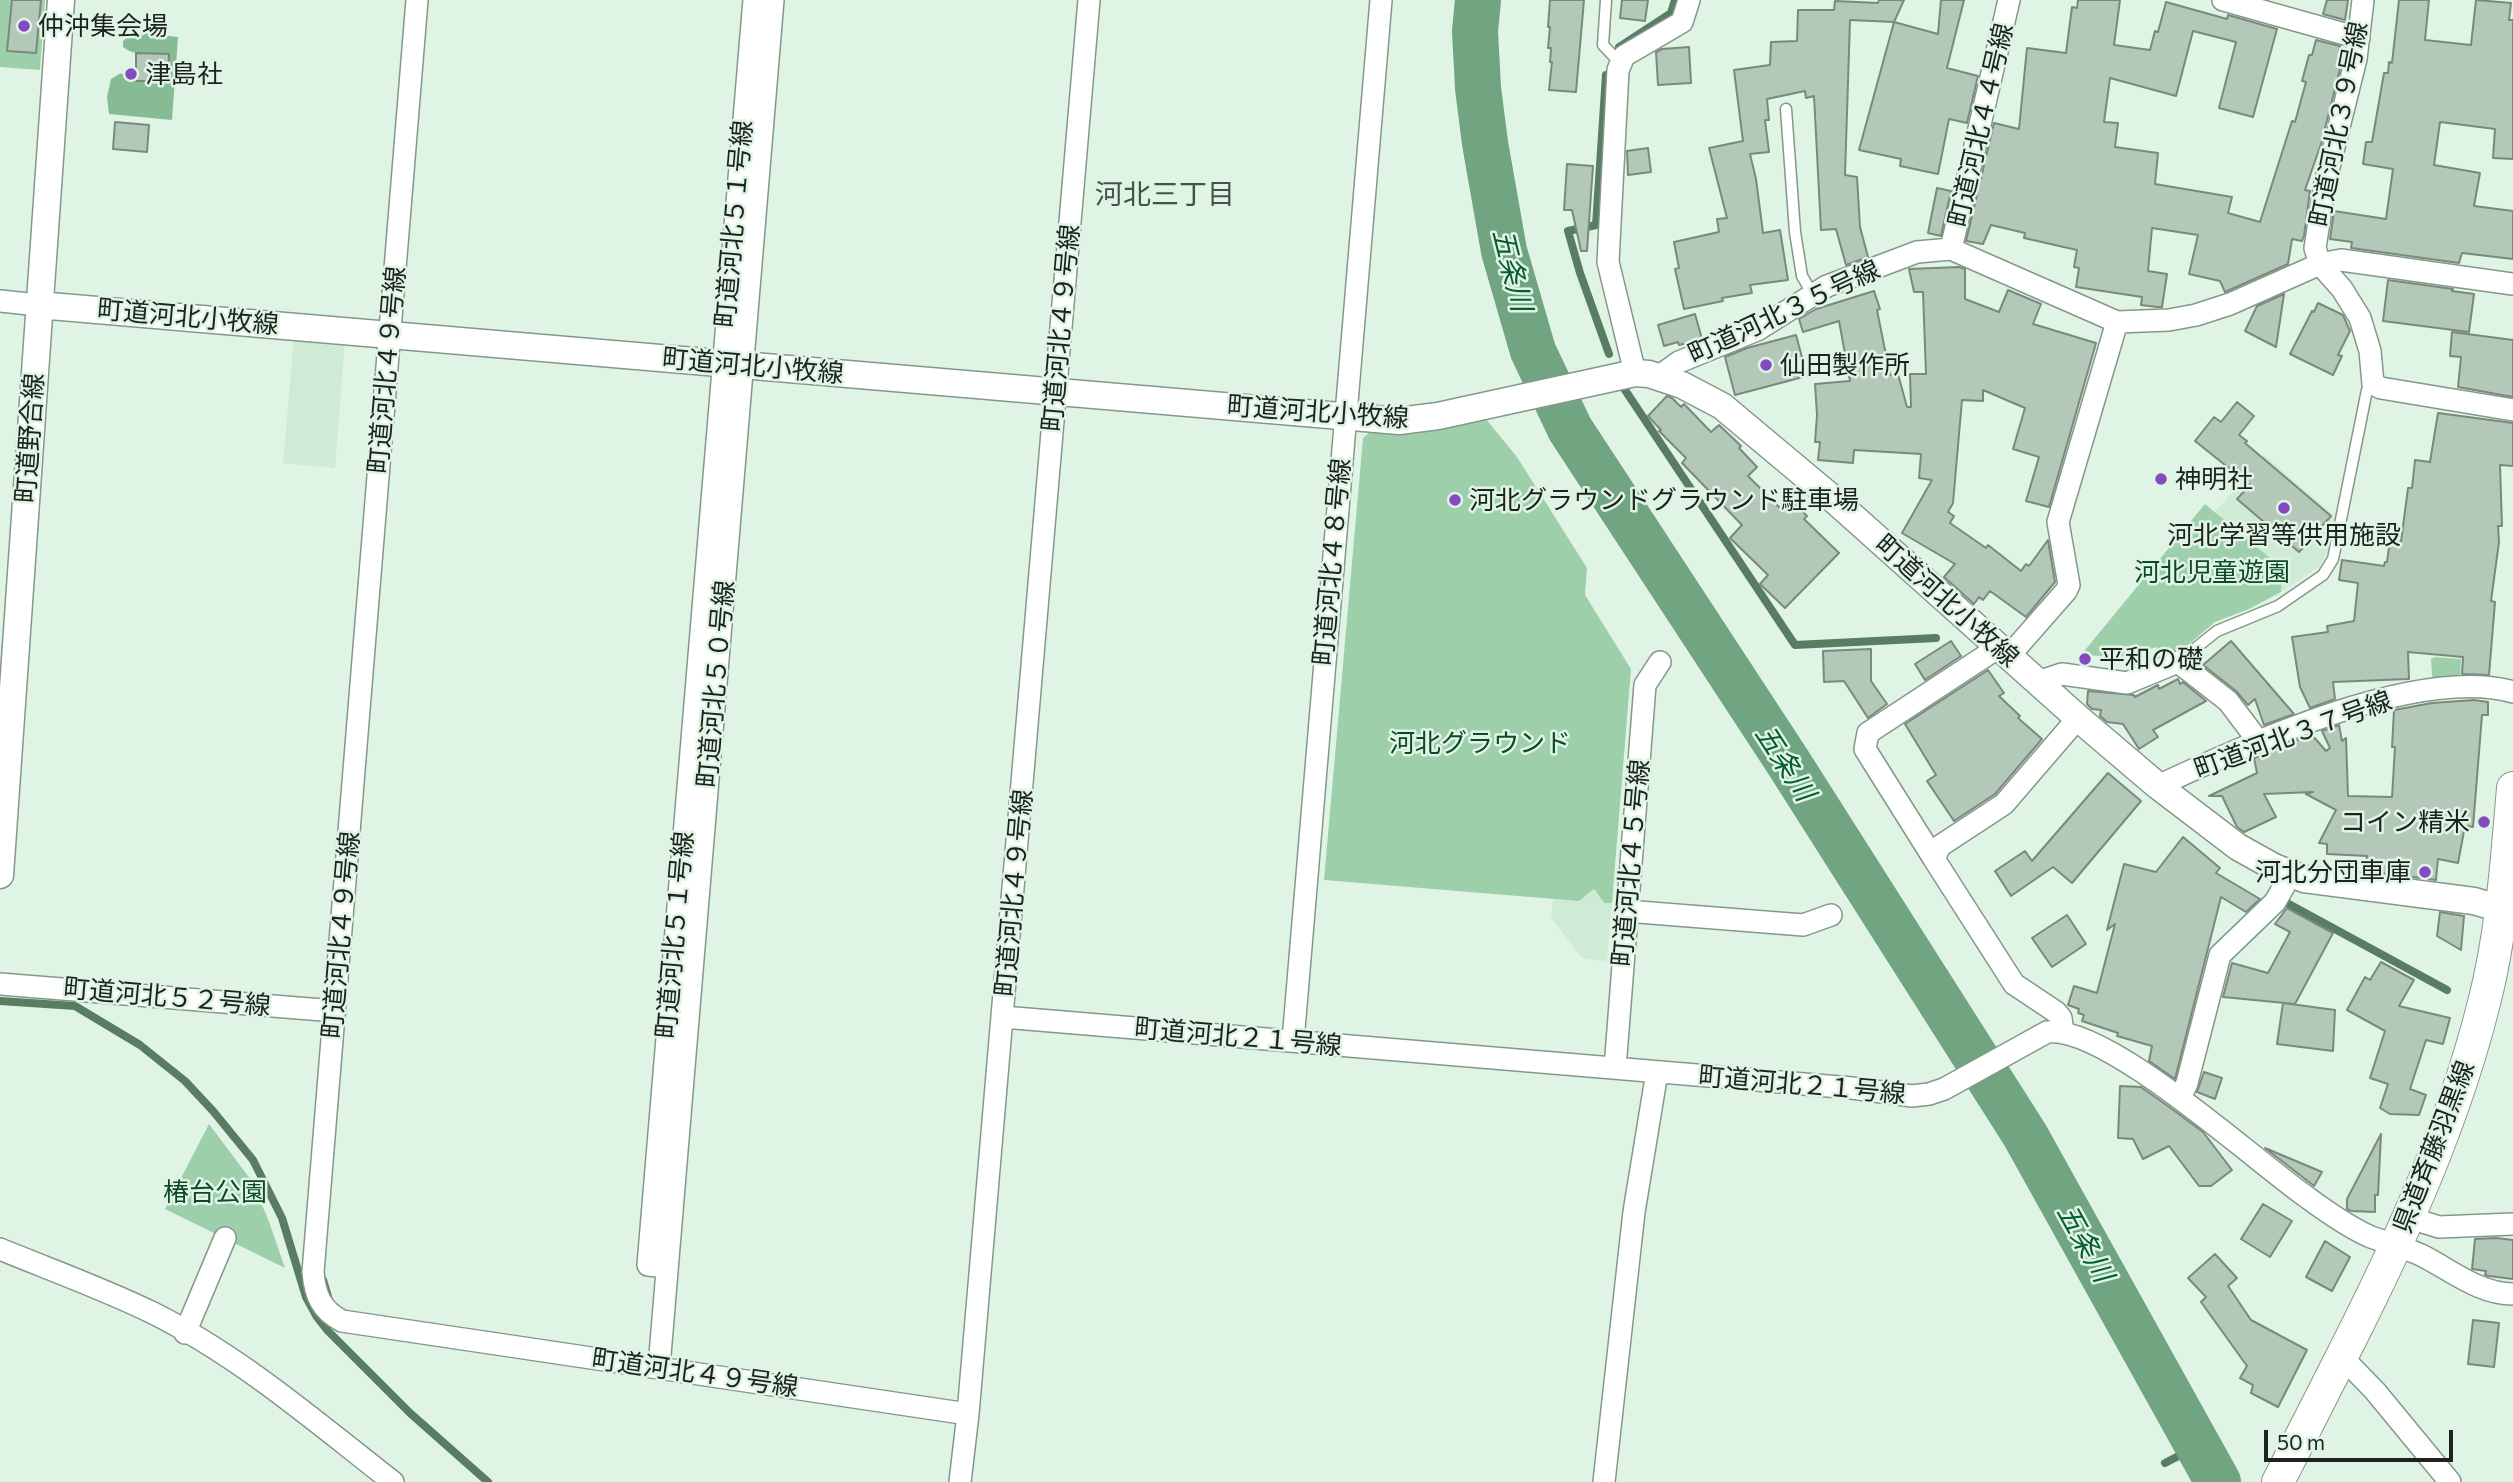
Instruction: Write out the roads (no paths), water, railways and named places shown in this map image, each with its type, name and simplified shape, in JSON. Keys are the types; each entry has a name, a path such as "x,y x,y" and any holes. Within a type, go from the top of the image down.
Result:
{"main road":[{"name":"県道斉藤羽黒線","path":"2278,1481 2403,1232 2434,1161 2464,1077 2507,911 2513,788"}],"street":[{"name":"町道野合線","path":"0,875 61,0"},
{"name":"町道河北４９号線","path":"417,0 313,1272 314,1289 321,1304 331,1315 342,1321 968,1414 1088,0"},
{"name":"町道河北５１号線","path":"732,364 754,0"},
{"name":"町道河北５０号線","path":"659,1367 732,364 773,0"},
{"name":"町道河北４８号線","path":"1293,1041 1381,0"},
{"path":"1635,373 1608,262 1620,63 1624,56 1682,22 1689,0"},
{"name":"町道河北４４号線","path":"1951,249 2009,0"},
{"path":"2223,0 2359,38"},
{"name":"町道河北３９号線","path":"2363,0 2356,59 2325,183 2315,248 2320,264 2342,289 2361,318 2370,351 2373,384"},
{"name":"町道河北３５号線","path":"1662,378 1671,366 1757,330 1827,286 1917,252 1951,249 2117,322 2169,320 2196,314 2230,304 2320,264 2341,260 2513,284"},
{"path":"0,301 38,304"},
{"name":"町道河北小牧線","path":"38,304 1344,417 1415,419 1635,373 1662,378 1722,406 1832,498 2078,718 2158,786 2238,847 2291,874 2319,882 2474,901 2507,911"},
{"path":"2117,322 2058,522 2069,584 2066,591 2004,651 1868,733 1865,749 2014,984 2056,1012 2061,1018 2063,1033 2089,1042 2180,1098 2308,1198 2368,1236 2439,1227 2513,1224"},
{"path":"2373,384 2381,388 2447,401 2513,410"},
{"name":"町道河北４５号線","path":"1615,1068 1645,685 1660,662"},
{"path":"2038,682 2062,674 2127,683 2178,662 2228,701 2259,742"},
{"name":"町道河北３７号線","path":"2158,786 2234,751 2379,700 2459,686 2495,687 2513,692"},
{"path":"1934,859 1940,846 2004,804 2078,718"},
{"path":"2180,1098 2187,1083 2220,955 2275,902 2291,874"},
{"path":"1626,911 1803,925 1831,915"},
{"name":"町道河北５２号線","path":"0,984 334,1011"},
{"name":"町道河北２１号線","path":"1003,1017 1852,1088 1912,1096 1944,1089 2047,1032 2063,1033"},
{"path":"1604,1482 1634,1212 1657,1072"},
{"path":"2403,1232 2422,1256 2487,1290 2513,1294"},
{"path":"185,1332 225,1238"},
{"path":"0,1249 153,1314 185,1332 249,1370 393,1482"},
{"path":"2341,1356 2375,1391 2450,1482"},
{"path":"960,1482 968,1414"}],"lane":[{"path":"1606,0 1603,45 1620,63"},
{"path":"1786,109 1795,232 1802,276 1813,295"},
{"path":"2178,662 2217,631 2277,606 2323,575 2333,559 2367,390 2373,384"}],"waterway":[{"name":"五条川","path":"1478,0 1475,31 1478,88 1504,251 1533,351 1570,429 1788,762 2025,1135 2218,1482"},
{"path":"1619,47 1671,13 1675,0"},
{"path":"1606,75 1596,225 1568,231 1609,354"},
{"path":"1625,390 1795,645 1936,638"},
{"path":"2287,903 2447,990"},
{"path":"0,1001 75,1006 140,1045 185,1081 253,1160 282,1218 306,1297 317,1317 410,1413 488,1482"},
{"path":"317,1317 329,1300 323,1280"},
{"path":"2165,1463 2198,1446"}],"place":[{"name":"仲沖集会場","path":"24,26"},
{"name":"津島社","path":"131,74"},
{"name":"仙田製作所","path":"1766,365"},
{"name":"神明社","path":"2161,479"},
{"name":"河北グラウンドグラウンド駐車場","path":"1455,500"},
{"name":"河北学習等供用施設","path":"2284,508"},
{"name":"平和の礎","path":"2085,659"},
{"name":"コイン精米","path":"2484,822"},
{"name":"河北分団車庫","path":"2425,872"}],"district":[{"name":"河北三丁目","path":"1165,195"}],"park label":[{"name":"河北児童遊園","path":"2212,572"},
{"name":"河北グラウンド","path":"1480,743"},
{"name":"椿台公園","path":"215,1192"}]}
